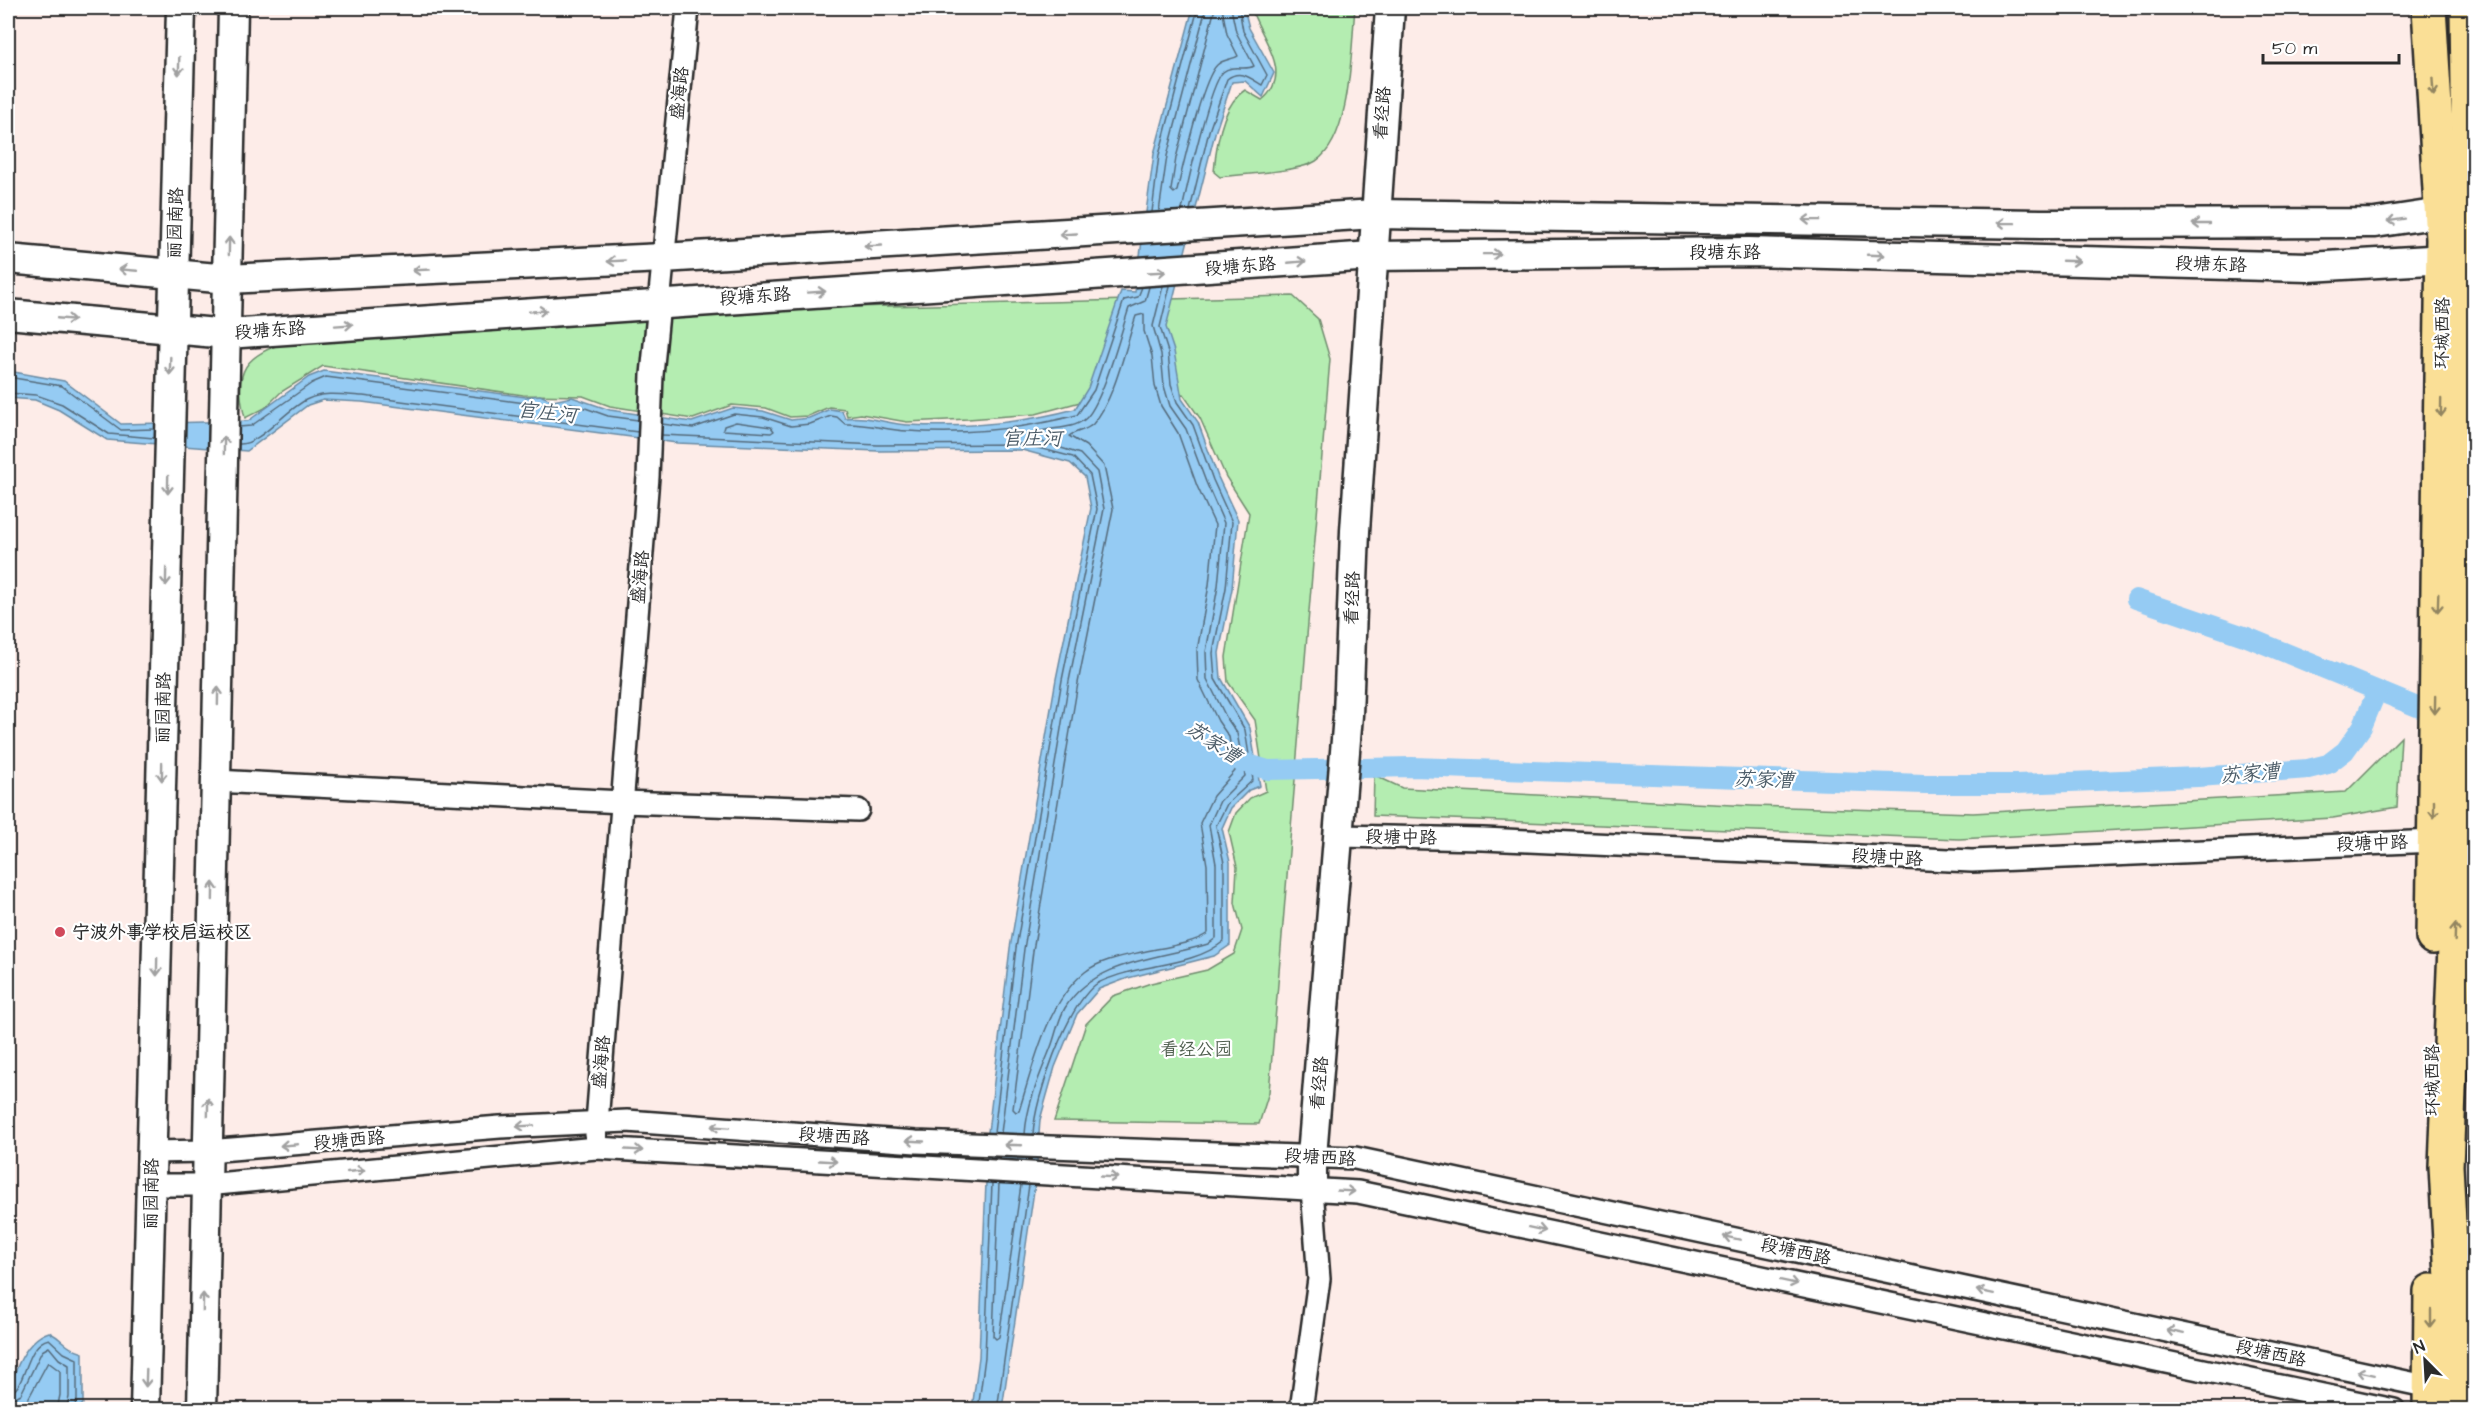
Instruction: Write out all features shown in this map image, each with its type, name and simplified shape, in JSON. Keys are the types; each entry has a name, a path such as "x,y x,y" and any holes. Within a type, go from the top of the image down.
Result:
{"main road":[{"name":"丽园南路","path":"145,1410 181,8"},
{"path":"202,1410 201,1360 233,8"},
{"name":"看经路","path":"1312,1189 1312,1156 1348,715 1354,531 1390,8"},
{"name":"环城西路","path":"2428,8 2462,212"},
{"name":"环城西路","path":"2450,665 2467,8"},
{"name":"段塘东路","path":"8,260 228,279 663,258 1375,214 2041,224 2363,224 2462,212"},
{"name":"段塘东路","path":"8,314 227,334 659,302 1197,270 1372,256 1749,252 2309,267 2462,258"},
{"name":"环城西路","path":"2450,665 2472,313 2462,258"},
{"path":"2449,752 2450,665"},
{"name":"环城西路","path":"2430,1398 2434,841 2449,752"},
{"name":"环城西路","path":"2449,752 2446,1166 2458,1410"}],"street":[{"name":"盛海路","path":"596,1148 596,1122 648,477 652,375 688,8"},
{"path":"216,781 622,802 858,810"},
{"name":"段塘中路","path":"1339,836 1483,839 1972,861 2434,841"},
{"name":"段塘西路","path":"152,1152 207,1151 627,1121 973,1144 1355,1158 2430,1398 2458,1410"},
{"name":"段塘西路","path":"151,1185 206,1185 596,1148 1358,1192 2394,1410"},
{"path":"1301,1410 1319,1279 1312,1189"}],"green space":[{"path":"1251,8 1355,8 1348,90 1337,133 1328,149 1316,161 1297,168 1220,177 1214,172 1216,151 1231,105 1245,90 1262,100 1271,89 1275,78 1272,55"},
{"name":"看经公园","path":"1293,296 1318,319 1330,359 1269,1092 1259,1124 1054,1121 1086,1024 1113,996 1151,983 1207,970 1234,954 1242,930 1235,903 1237,867 1229,832 1236,813 1250,798 1266,791 1255,720 1228,682 1226,657 1249,513 1226,477 1200,418 1183,394 1080,402 1036,414 968,419 907,422 861,414 847,416 845,409 829,407 808,416 790,417 766,408 732,405 693,419 610,406 583,396 523,395 323,366 281,392 265,408 245,418 241,401 240,387 246,366 263,352 290,341 689,311"},
{"path":"2401,737 2397,807 2333,818 1959,839 1373,816 1374,775 1402,788 1752,806 1973,813 2346,792"}],"water":[{"name":"官庄河","path":"1193,8 1244,8 1249,28 1274,73 1263,97 1245,81 1232,82 1215,133 1166,327 1174,351 1182,399 1198,422 1218,477 1238,520 1232,589 1219,653 1221,678 1250,728 1260,786 1249,790 1231,808 1222,828 1230,862 1230,945 1214,956 1128,978 1099,989 1077,1014 1055,1067 1040,1120 1036,1177 1002,1409 972,1409 979,1357 988,1132 1010,948 1056,679 1091,508 1085,477 1070,463 1022,450 878,451 677,443 362,402 323,400 308,405 247,451 107,440 59,410 35,400 8,398 8,371 64,381 121,424 248,421 309,377 324,371 526,397 540,395 553,401 572,397 610,410 692,422 733,408 763,411 791,420 809,418 830,409 842,411 845,418 930,426 1014,421 1075,409 1088,388 1121,291 1135,292 1154,154"},
{"path":"49,1332 83,1353 83,1404 77,1409 8,1409 10,1388 18,1364 31,1344"}],"waterway":[{"name":"苏家漕","path":"2136,599 2247,637 2444,718"},
{"name":"苏家漕","path":"1232,756 1239,761 1268,770 1412,767 1925,784 2016,784 2198,777 2308,769 2328,764 2345,751 2362,727 2377,691"}],"place":[{"name":"宁波外事学校启运校区","path":"60,932"}]}
